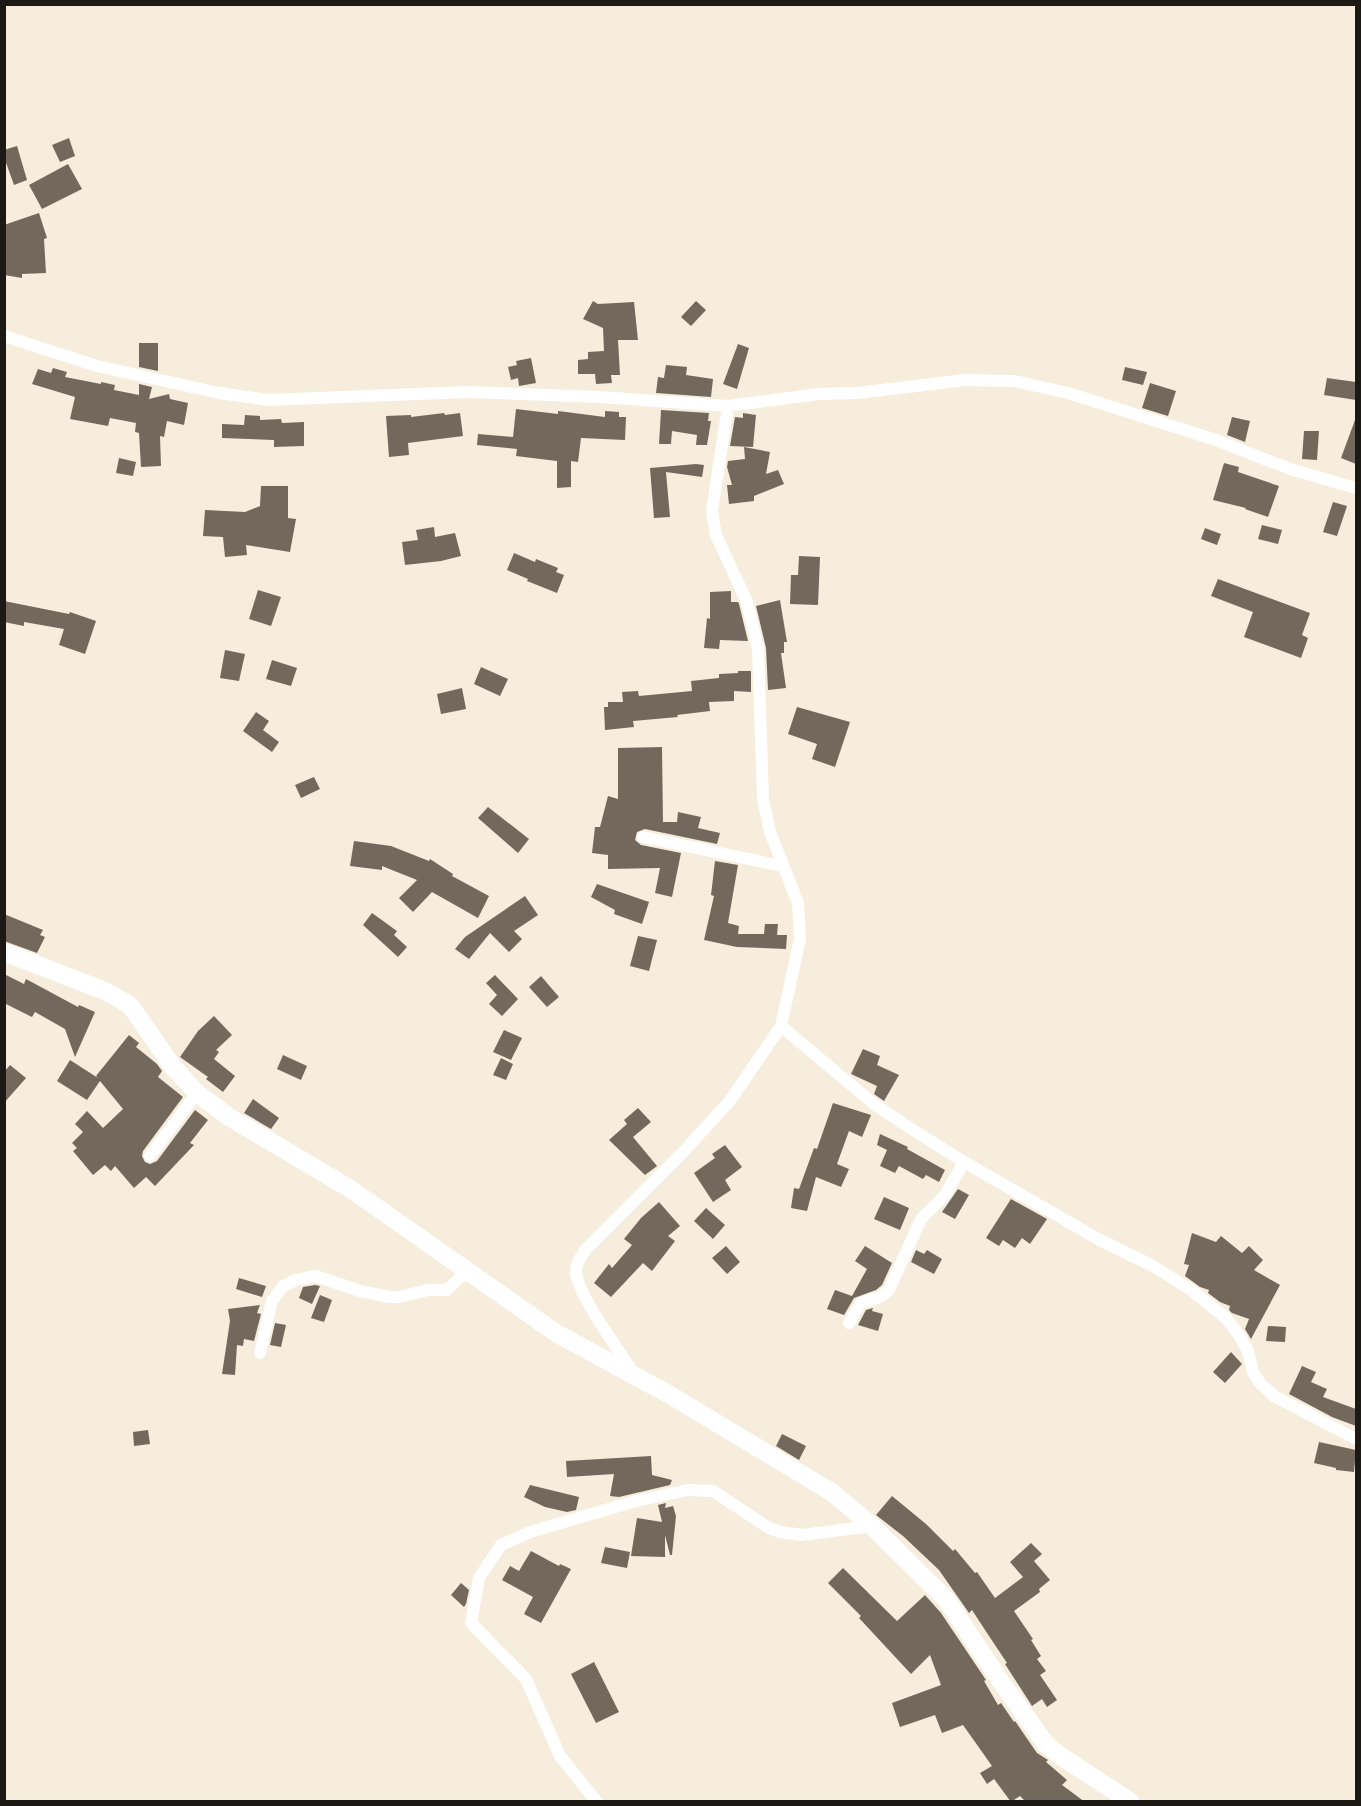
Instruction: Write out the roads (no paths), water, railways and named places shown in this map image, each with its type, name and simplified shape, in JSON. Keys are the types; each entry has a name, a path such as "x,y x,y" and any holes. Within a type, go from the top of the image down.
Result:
{"street":[{"path":"4,336 106,369 219,393 268,400 467,392 600,397 728,406 819,394 857,393 965,380 1014,381 1068,393 1216,440 1290,469 1356,488"},
{"path":"635,1376 582,1290 576,1268 586,1250 729,1102 781,1026 800,939 798,903 782,866 763,799 758,648 747,602 716,535 713,522 712,511 728,406"},
{"path":"643,837 782,866"},
{"path":"4,952 72,977 130,1005 173,1067 197,1093 251,1131 352,1190 555,1333 635,1376 826,1487 872,1526 946,1599 1045,1743 1066,1760 1131,1802"},
{"path":"781,1026 822,1058 874,1104 964,1162 1190,1289 1227,1319 1248,1351 1253,1372 1260,1383 1274,1396 1356,1439"},
{"path":"150,1156 197,1093"},
{"path":"849,1323 861,1303 880,1297 890,1290 921,1219 945,1195 964,1162"},
{"path":"260,1353 272,1301 283,1286 296,1280 316,1276 360,1291 399,1297 428,1290 447,1290 467,1271"},
{"path":"597,1802 560,1756 526,1679 471,1623 479,1578 501,1545 530,1532 575,1518 636,1501 688,1490 713,1491 769,1528 780,1532 802,1535 872,1526"}]}
